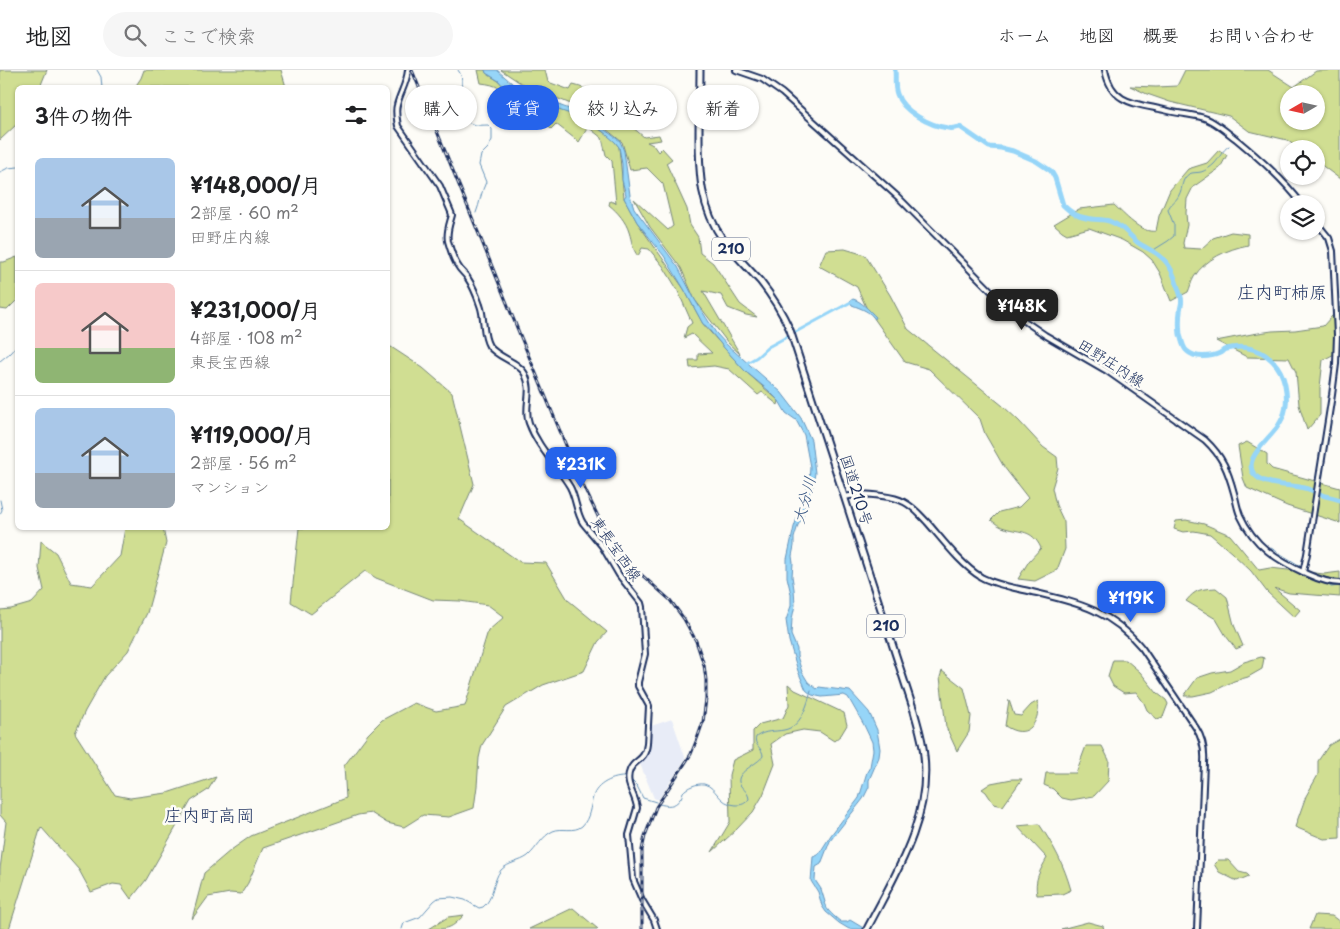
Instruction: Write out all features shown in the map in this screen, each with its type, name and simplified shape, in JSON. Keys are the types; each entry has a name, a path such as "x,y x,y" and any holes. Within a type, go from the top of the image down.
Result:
{"highway":[{"name":"国道210号","path":"700,70 700,176 706,204 715,225 728,245 772,297 790,330 922,738 925,759 924,788 917,825 905,855 867,929"}],"main road":[{"name":"東長宝西線","path":"408,70 397,105 396,119 398,126 440,186 452,214 447,235 448,241 457,264 469,281 481,308 489,345 494,351 524,372 530,398 527,416 541,448 569,486 583,523 602,546 619,575 641,603 646,654 638,686 648,706 648,744 647,750 641,759 630,768 628,777 629,787 637,808 629,835 633,880 657,929"},
{"name":"田野庄内線","path":"736,70 762,79 782,93 892,192 1001,303 1020,318 1045,335 1107,371 1205,440 1224,463 1240,514 1248,530 1260,544 1292,568 1330,583 1340,583"},
{"path":"1104,70 1106,79 1118,96 1134,104 1198,116 1212,121 1275,172 1294,195"},
{"path":"1303,572 1336,364 1333,251 1329,238 1325,233"},
{"path":"845,497 863,493 894,498 905,502 917,511 965,564 980,576 1003,585 1089,608 1118,625 1137,642 1196,728 1203,744 1204,763 1197,929"}],"shaded area":[{"path":"672,719 685,757 658,800 654,798 640,764 649,752 651,726"}],"green space":[{"path":"0,70 47,70 41,85 15,85 15,126 0,140"},
{"path":"144,70 281,70 285,85 136,85"},
{"path":"478,70 485,70 486,73 505,85 491,85 481,83"},
{"path":"501,70 545,70 548,82 556,85 526,85"},
{"path":"1185,70 1268,70 1291,85 1280,85 1280,130 1325,130 1325,85 1297,85 1316,71 1340,70 1340,179 1325,168 1325,140 1287,140 1249,131 1229,116 1170,102 1130,86 1177,86"},
{"path":"559,86 569,90 569,103 559,99"},
{"path":"559,109 569,113 569,130 586,130 579,142 559,126"},
{"path":"592,130 600,130 613,139 619,147 624,198 637,222 684,289 703,324 745,371 779,401 778,405 762,392 758,395 729,369 714,366 690,368 689,360 698,360 698,354 712,353 692,334 684,338 687,327 692,323 677,289 663,266 649,249 642,248 638,256 633,248 626,225 609,205 610,201 616,203 612,161 606,155 602,138"},
{"path":"607,130 636,130 644,137 659,135 661,140 647,142 653,145 658,152 662,148 672,159 666,163 687,209 690,225 698,237 700,253 713,263 740,304 757,317 728,308 721,295 703,291 740,354 728,343 695,300 681,268 650,227 634,199 668,230 673,226 663,184 647,168 630,170 622,142"},
{"path":"1219,150 1227,155 1220,168 1193,187 1187,199 1187,225 1183,243 1184,248 1201,249 1213,238 1231,232 1248,234 1248,245 1225,252 1204,265 1194,277 1188,292 1171,301 1160,273 1152,260 1143,252 1122,240 1089,228 1067,234 1054,224 1079,209 1114,205 1139,226 1150,231 1156,231 1159,216 1170,190 1188,169 1207,163"},
{"path":"845,249 865,255 890,295 908,329 1003,406 1043,447 1057,457 1058,468 1052,488 1056,505 1064,522 1065,549 1057,570 1035,581 1018,579 1029,561 1041,548 1038,542 1030,535 1003,527 991,520 999,512 1019,507 1028,498 1004,467 985,434 980,419 929,369 905,362 866,307 857,287 819,266 826,250"},
{"path":"15,258 15,302 7,310 0,309 0,262"},
{"path":"1340,307 1340,351 1323,360 1320,387 1320,415 1307,430 1299,405 1296,372 1289,358 1247,357 1216,341 1272,331 1323,326"},
{"path":"390,346 423,368 452,393 474,484 459,519 520,562 546,563 568,600 607,632 598,642 584,671 543,685 506,707 482,745 474,808 449,817 423,815 404,827 387,823 371,813 358,815 263,848 248,883 241,894 230,893 208,897 192,919 204,873 231,850 251,836 346,798 344,766 368,734 382,720 414,703 436,711 465,706 488,631 504,617 488,605 433,600 376,578 365,571 311,614 291,602 299,530 390,530"},
{"path":"1247,442 1267,454 1267,464 1272,469 1340,488 1340,523 1287,506 1247,488 1243,478 1238,446"},
{"path":"1186,520 1204,524 1230,535 1259,570 1270,568 1324,574 1340,572 1340,597 1289,593 1274,588 1300,610 1294,617 1267,592 1251,571 1210,534 1194,531 1183,532 1174,529 1176,521"},
{"path":"125,530 163,530 166,543 147,613 128,651 105,676 75,733 115,795 130,798 167,793 216,777 208,790 191,801 146,880 131,899 121,885 113,884 91,892 79,870 41,827 9,929 0,929 0,869 6,822 0,815 0,610 32,603 44,590 39,568 41,541 56,553 71,583 92,586 120,556"},
{"path":"1216,588 1227,597 1234,625 1243,646 1236,649 1216,619 1186,601 1199,590"},
{"path":"1261,657 1264,658 1262,669 1248,677 1234,681 1212,692 1184,696 1197,678 1230,670 1244,662"},
{"path":"1113,660 1126,660 1166,700 1168,704 1163,717 1157,719 1147,710 1136,692 1124,693 1113,686 1108,676"},
{"path":"942,671 964,688 971,716 969,732 957,751 946,727 940,677"},
{"path":"788,684 795,690 844,713 847,725 841,735 834,741 820,732 803,730 785,734 771,744 775,764 763,795 753,812 712,852 730,822 729,775 733,760 753,750 753,731 760,724 783,718 789,705"},
{"path":"1009,700 1014,715 1021,716 1031,705 1038,701 1037,717 1027,730 1016,731 1005,726"},
{"path":"1340,739 1340,838 1324,839 1295,827 1306,796 1318,775 1318,761 1329,745"},
{"path":"1086,746 1102,746 1109,760 1108,781 1094,796 1071,800 1062,798 1053,789 1044,785 1046,773 1076,773"},
{"path":"1022,779 1003,806 994,804 982,789 991,783"},
{"path":"1039,824 1058,856 1071,890 1062,894 1037,895 1037,880 1047,858 1017,826"},
{"path":"1218,860 1228,860 1239,872 1249,876 1237,881 1219,872 1214,864"},
{"path":"573,908 598,929 529,929"},
{"path":"464,915 449,927 429,929 448,917"},
{"path":"1315,915 1332,916 1340,922 1340,929 1309,929"},
{"path":"1088,922 1103,926 1104,929 1061,929"}],"water":[{"path":"485,70 497,70 514,85 502,85 486,73"},
{"path":"559,105 569,109 569,114 559,110"},
{"name":"大分川","path":"601,130 605,130 620,141 624,151 630,195 634,208 678,267 695,300 716,333 781,392 801,418 811,440 815,473 813,485 804,507 803,517 794,538 792,576 795,605 791,635 797,649 802,672 808,682 817,689 819,687 850,691 869,712 877,730 880,749 879,757 869,780 869,787 863,799 830,841 821,864 816,867 815,880 821,889 825,906 831,914 841,922 850,920 865,929 849,929 826,912 818,892 811,881 813,857 819,854 859,798 870,767 873,750 872,742 864,725 848,697 844,695 822,697 812,695 806,690 789,641 786,620 791,606 791,594 787,577 787,559 794,527 809,482 810,467 804,435 796,420 786,413 779,401 745,371 703,324 664,256 637,222 624,198 626,195 622,180 622,164 619,147"},
{"path":"853,299 865,306 876,317 875,319 868,312 852,305 850,301"}],"waterway":[{"path":"97,70 101,77 102,85"},
{"path":"458,70 462,80 459,109 463,117 472,124 488,125 492,129 492,140 488,148 481,155 479,165 486,182 476,213"},
{"path":"895,70 897,94 905,106 918,117 941,127 960,127 989,147 1013,151 1036,161 1051,171 1063,205 1068,209 1076,215 1106,220 1118,225 1137,242 1164,260 1174,275 1182,299 1179,318 1180,333 1183,345 1190,354 1208,356 1220,353 1226,349 1241,347 1261,352 1272,360 1277,366 1285,384 1285,411 1278,426 1260,447 1252,460 1251,467 1253,473 1265,482 1302,487 1340,500"},
{"path":"1152,251 1174,236 1174,225 1168,210 1179,195 1185,178 1189,174 1210,168 1229,146"},
{"path":"0,172 15,167"},
{"path":"745,364 757,357 768,347 851,302"},
{"path":"0,361 15,347"},
{"path":"0,500 2,510 0,514"},
{"path":"1271,548 1320,578"},
{"path":"1327,584 1331,587 1340,586"},
{"path":"659,804 673,805 678,802 685,790 702,784 712,788 725,802 736,805 746,802 749,799 739,782 739,778 744,771 763,756 755,740 756,737 766,732 784,730 795,725 802,715 811,691"},
{"path":"402,929 404,923 420,917 438,898 452,897 465,900 479,908 483,907 487,904 501,870 507,865 528,856 553,831 575,829 582,826 588,816 593,797 598,788 611,779 626,777"},
{"path":"631,780 637,786 643,798 656,802"}],"railway":[{"path":"412,70 580,479 607,535 626,561 670,600 684,619 696,641 704,665 706,699 703,722 691,754 656,807 645,836 642,850 642,929"}],"district":[{"name":"庄内町柿原","path":"1282,293"},
{"name":"庄内町高岡","path":"209,816"}]}
